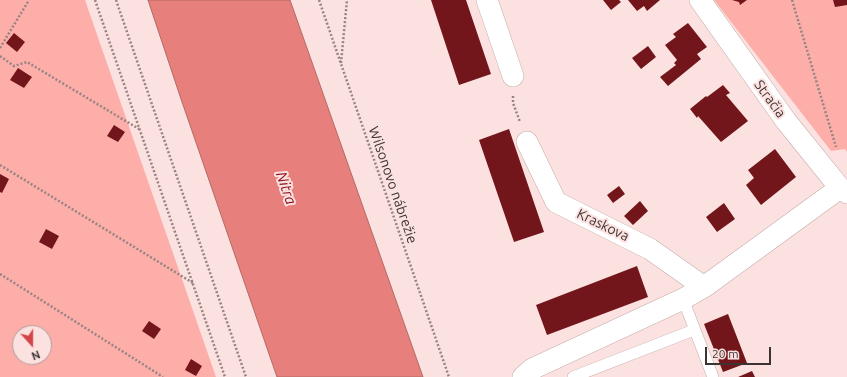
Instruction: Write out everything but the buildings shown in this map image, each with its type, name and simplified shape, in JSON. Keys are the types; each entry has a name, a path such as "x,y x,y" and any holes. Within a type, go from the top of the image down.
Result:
{"street":[{"path":"487,0 512,76"},
{"name":"Stračia","path":"700,0 786,122 843,190"},
{"name":"Kraskova","path":"527,142 556,202 650,249 704,287"},
{"path":"523,377 532,369 683,299 704,287 843,190"}],"lane":[{"path":"683,299 713,377"},
{"path":"573,377 694,330"}],"path":[{"path":"0,48 29,0"},
{"path":"95,0 225,377"},
{"path":"116,0 246,377"},
{"name":"Wilsonovo nábrežie","path":"319,0 449,377"},
{"path":"341,65 347,0"},
{"path":"791,0 836,148"},
{"path":"0,56 14,66 27,62 140,129"},
{"path":"512,76 513,103 527,142"},
{"path":"0,165 193,284"},
{"path":"0,274 163,377"}],"shaded area":[{"path":"0,0 85,0 216,377 0,377"},
{"path":"714,0 847,0 847,152 845,149 831,151"}],"water":[{"name":"Nitra","path":"148,0 290,0 423,377 277,377"}]}
